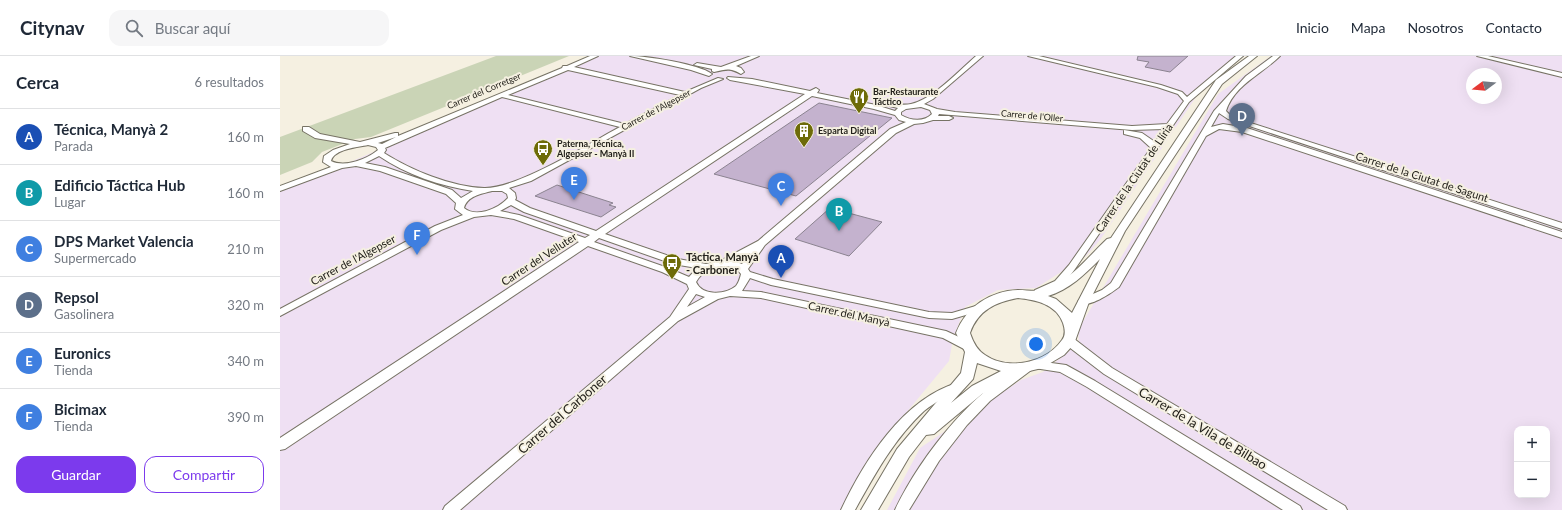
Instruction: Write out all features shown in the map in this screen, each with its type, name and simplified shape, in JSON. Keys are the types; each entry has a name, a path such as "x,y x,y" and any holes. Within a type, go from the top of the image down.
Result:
{"street":[{"name":"Carrer del Corretger","path":"329,158 344,148 395,135 581,56"},
{"name":"Carrer del Corretger","path":"356,163 402,137 565,67 595,56"},
{"path":"633,56 693,68 720,79"},
{"path":"652,56 719,68 729,67 747,61 756,56"},
{"path":"699,87 720,79 730,78 904,107 916,105 931,98 980,56"},
{"path":"1031,56 1159,86 1180,93 1187,101"},
{"name":"Carrer de la Ciutat de Llíria","path":"1030,295 1044,291 1059,283 1084,250 1187,101 1240,56"},
{"path":"1230,64 1247,56"},
{"name":"Carrer de la Ciutat de Llíria","path":"903,453 951,410 977,390 1059,352 1070,335 1083,302 1120,232 1211,93 1219,82 1253,56"},
{"name":"Carrer de la Ciutat de Llíria","path":"1211,93 1263,56"},
{"path":"1083,302 1106,292 1115,285 1213,117 1226,100 1248,77 1277,56"},
{"path":"1480,56 1562,74"},
{"path":"1499,56 1562,70"},
{"path":"730,78 740,71 747,61"},
{"path":"565,67 686,94"},
{"path":"729,67 756,78 876,107 914,121"},
{"path":"699,87 719,68"},
{"path":"1159,86 1187,88 1202,87"},
{"name":"Carrer de l'Algepser","path":"528,179 699,87"},
{"name":"Carrer del Velluter","path":"280,445 814,92"},
{"path":"501,95 625,126"},
{"path":"931,98 934,116 931,118"},
{"name":"Carrer de la Ciutat de Sagunt","path":"1226,100 1222,112 1225,115 1284,136 1562,226"},
{"name":"Carrer de l'Oller","path":"916,105 955,114 1132,130 1150,140 1155,148"},
{"path":"893,130 899,116 898,111 904,107"},
{"name":"Carrer de l'Oller","path":"914,121 931,118 954,118 1132,130 1169,126"},
{"path":"723,263 762,243 893,130 914,121"},
{"name":"Carrer de la Ciutat de Sagunt","path":"1204,134 1213,127 1225,126 1276,141 1562,235"},
{"path":"306,129 318,136 329,147 329,164 340,166"},
{"path":"318,136 364,144 379,145 380,150 394,164 459,187 484,190 498,189 528,179"},
{"path":"1276,141 1284,136"},
{"path":"280,183 329,158"},
{"path":"280,189 340,166 356,163 382,169 449,192 460,206 462,212 474,214"},
{"path":"491,212 511,197 528,179"},
{"path":"498,189 527,210 676,262 706,266 731,263 745,272"},
{"path":"438,228 470,196 484,190"},
{"path":"438,228 474,214 491,212 516,217 665,270 693,285 699,293 715,296 728,293 742,285 745,272 762,243"},
{"name":"Carrer de l'Algepser","path":"280,313 438,228"},
{"name":"Carrer de la Ciutat de Llíria","path":"1030,295 1056,290 1081,271 1120,232"},
{"path":"693,285 694,276 706,266"},
{"name":"Carrer del Manyà","path":"745,272 771,282 929,315 952,316 979,308"},
{"name":"Carrer del Carboner","path":"674,319 693,285"},
{"name":"Carrer del Manyà","path":"728,293 761,296 946,335 970,348"},
{"name":"Carrer de la Ciutat de Llíria","path":"869,510 903,453 968,375 970,348 964,333 967,322 979,308 998,298 1018,294 1030,295 1052,302 1066,314 1070,335"},
{"name":"Carrer del Carboner","path":"450,510 674,319 715,296"},
{"name":"Carrer de la Vila de Bilbao","path":"1070,335 1108,371 1340,510"},
{"path":"970,348 980,359 998,366 1027,367"},
{"name":"Carrer de la Ciutat de Llíria","path":"902,510 936,454 973,410 988,396 1027,367"},
{"name":"Carrer de la Vila de Bilbao","path":"1027,367 1062,368 1092,384 1295,510"},
{"path":"848,510 866,477 902,426 926,401 942,391 957,387"}],"shaded area":[{"path":"598,56 1245,56 1226,69 1198,94 1100,240 1086,256 1036,288 998,290 965,307 953,339 949,361 906,413 852,510 280,510 280,192"},
{"path":"1271,56 1562,56 1562,510 887,510 920,448 1021,380 1043,372 1079,343 1078,330 1218,94"}],"green space":[{"path":"496,56 569,56 371,137 355,139 322,152 312,162 280,175 280,137"}],"building":[{"path":"1138,56 1188,56 1170,72 1145,67 1149,62 1137,60"},
{"name":"Esparta Digital","path":"819,103 892,118 796,196 714,174"},
{"path":"557,185 613,203 609,205 616,207 601,217 535,196"},
{"path":"830,208 882,222 849,256 795,239"}],"place":[{"name":"Bar-Restaurante Táctico","path":"859,114"},
{"name":"Repsol","path":"1242,136"},
{"name":"Esparta Digital","path":"804,148"},
{"name":"Paterna, Técnica, Algepser - Manyà II","path":"543,166"},
{"name":"Euronics","path":"574,200"},
{"name":"DPS Market Valencia","path":"781,206"},
{"name":"Edificio Táctica Hub","path":"839,231"},
{"name":"Bicimax","path":"417,255"},
{"name":"Técnica, Manyà 2","path":"781,278"},
{"name":"Táctica, Manyà - Carboner","path":"672,280"}]}
